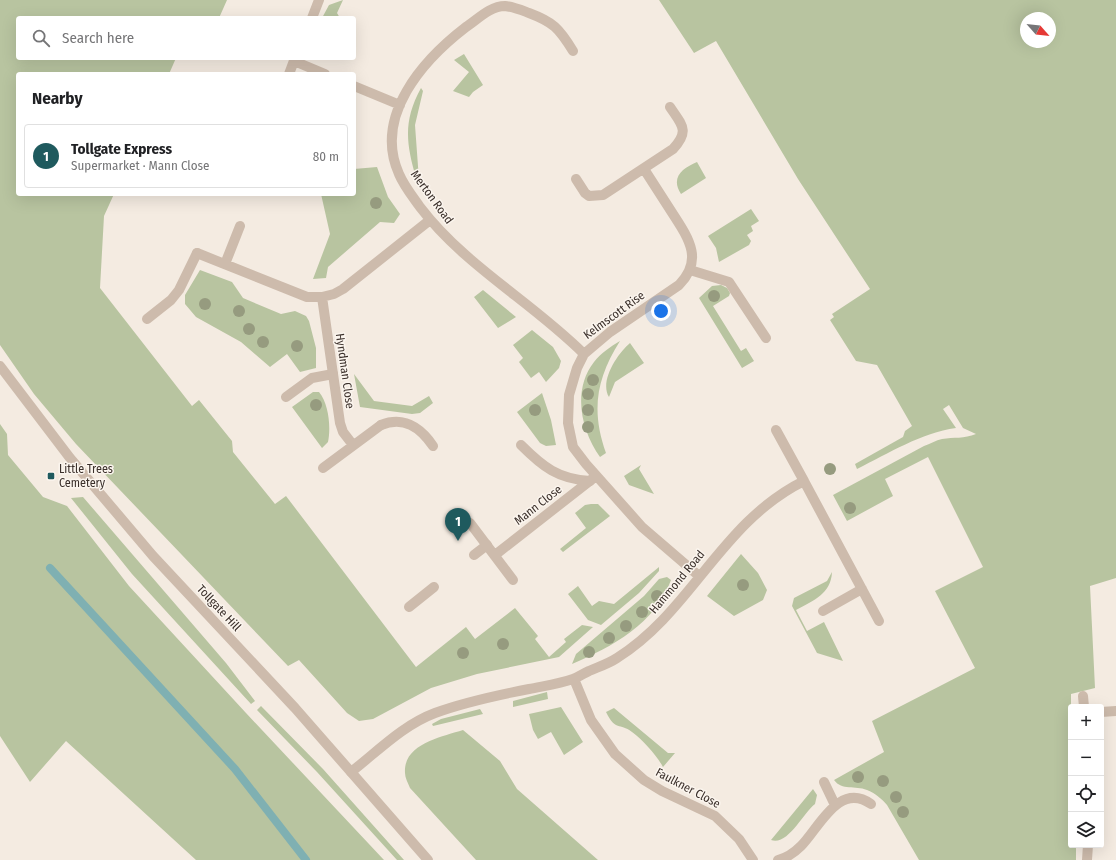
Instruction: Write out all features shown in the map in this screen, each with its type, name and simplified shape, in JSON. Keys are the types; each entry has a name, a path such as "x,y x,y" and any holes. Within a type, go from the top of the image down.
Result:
{"street":[{"path":"313,16 319,0"},
{"name":"Merton Road","path":"573,51 551,22 504,3 489,10 458,33 434,55 415,76 407,88 400,105 392,140 395,164 408,189 430,220 462,252 565,336 584,354"},
{"path":"290,72 295,60 321,72"},
{"path":"356,87 400,105"},
{"path":"576,179 585,193 590,196 595,197 603,195 674,149 684,134 683,126 670,107"},
{"path":"644,168 686,235 692,253 690,270 728,282 766,338"},
{"path":"147,319 171,300 179,290 197,253 307,297 322,297 334,294 343,289 430,220"},
{"path":"225,264 240,226"},
{"name":"Kelmscott Rise","path":"690,270 686,278 679,285 610,332 584,354 576,368 569,395 568,423 573,447 593,478 642,527 699,576"},
{"name":"Hyndman Close","path":"322,297 340,423 343,432 353,445"},
{"name":"Tollgate Hill","path":"0,366 70,458 153,556 295,708 428,860"},
{"path":"286,397 312,378 333,374"},
{"path":"323,468 381,425 396,421 405,422 415,426 426,436 433,446"},
{"path":"776,430 879,621"},
{"path":"521,445 542,465 556,474 573,480 593,478"},
{"name":"Mann Close","path":"495,555 593,478"},
{"name":"Hammond Road","path":"351,772 400,732 419,720 436,713 502,694 574,679 615,660 632,648 676,606 699,576 742,526 789,489 804,481"},
{"path":"470,523 513,580"},
{"path":"474,555 487,545"},
{"path":"409,606 434,587"},
{"path":"823,611 862,589"},
{"name":"Faulkner Close","path":"574,679 590,720 615,754 644,780 662,791 715,816 739,839 753,860"},
{"path":"1083,696 1084,704"},
{"path":"1104,712 1116,711"},
{"path":"824,782 835,805"},
{"path":"778,860 801,846 828,811 835,805 851,798 859,798 871,804"},
{"path":"1087,860 1088,848"}],"green space":[{"path":"0,0 227,0 220,16 16,16 16,60 175,60 170,72 16,72 16,196 113,196 104,216 100,288 192,406 199,400 232,441 233,452 275,504 286,496 416,667 466,627 475,639 515,608 538,636 535,639 549,657 566,642 564,639 582,625 593,627 559,657 477,674 431,688 373,719 359,721 347,713 299,660 288,666 76,444 34,394 0,345"},
{"path":"343,0 337,13 339,16 323,16 329,5"},
{"path":"659,0 1116,0 1116,578 1090,586 1095,688 1071,694 1071,704 1068,704 1068,848 1076,848 1076,860 919,860 887,805 876,794 867,790 841,786 834,780 884,752 872,721 975,668 935,591 983,567 928,457 885,479 893,496 847,521 833,495 935,441 967,437 976,434 963,428 949,405 943,409 956,428 930,434 893,450 857,469 855,464 903,437 905,431 912,426 877,365 856,361 830,320 834,317 832,314 870,289 798,179 716,41 694,53"},
{"path":"464,54 483,85 469,97 453,91 469,72 454,60"},
{"path":"421,88 423,91 415,125 419,180 416,178 410,154 408,132 411,111"},
{"path":"697,162 706,178 681,194 677,183 680,174 687,167"},
{"path":"377,167 388,197 400,214 394,223 380,222 328,267 326,278 313,279 330,234 321,196 356,196 356,169"},
{"path":"751,209 759,221 751,226 753,231 747,235 751,241 749,245 719,262 716,248 708,236"},
{"path":"200,270 232,282 243,298 281,314 295,311 306,316 309,321 316,348 316,368 300,372 287,354 270,367 241,342 196,317 185,304 185,295"},
{"path":"721,285 727,288 730,293 729,296 713,306 741,351 746,348 754,361 742,368 699,298 712,286"},
{"path":"483,290 516,317 498,328 474,297"},
{"path":"532,330 553,347 561,361 559,368 546,382 539,372 531,378 519,362 523,358 513,345"},
{"path":"620,341 606,369 598,396 598,423 606,453 600,457 593,447 584,423 581,398 583,385 587,373 594,362 606,350"},
{"path":"630,343 644,363 615,382 609,397 606,383 611,368 620,353"},
{"path":"354,374 374,401 412,406 429,396 433,403 420,413 412,414 360,407"},
{"path":"313,392 319,392 327,409 329,430 328,442 322,448 292,407"},
{"path":"542,393 551,420 556,445 546,446 540,443 517,412"},
{"path":"0,424 7,434 8,455 43,497 67,506 129,586 384,860 196,860 66,741 30,782 0,736"},
{"path":"641,465 639,469 654,494 629,485 624,476"},
{"path":"83,497 226,663 255,701 251,704 132,574 71,498"},
{"path":"598,504 610,516 563,552 560,549 586,528 575,513 585,505"},
{"path":"741,554 758,573 767,590 763,600 734,616 707,596"},
{"path":"659,567 659,571 639,593 601,625 588,620 568,594 578,586 592,606 599,601 614,604"},
{"path":"832,572 831,580 825,591 820,596 796,610 807,631 824,622 843,661 817,653 792,606 794,598 827,581"},
{"path":"667,577 671,580 664,595 655,609 644,621 631,632 602,650 572,664 576,654 644,596 659,579"},
{"path":"547,692 548,699 513,707 513,701"},
{"path":"261,706 323,769 404,860 397,860 317,772 257,710"},
{"path":"561,707 583,742 564,755 551,732 538,739 533,730 529,714"},
{"path":"614,708 668,753 675,753 663,767 653,753 636,735 628,729 618,726 612,722 606,712"},
{"path":"480,709 483,714 433,726 432,724 441,719"},
{"path":"463,730 500,761 517,789 598,860 476,860 410,788 405,775 406,763 410,755 417,748 434,739"},
{"path":"813,789 817,795 815,804 789,834 777,841 771,840"}],"waterway":[{"path":"50,568 235,769 306,860"}],"place":[{"name":"Little Trees Cemetery","path":"51,476"},
{"name":"Tollgate Express","path":"458,541"}]}
